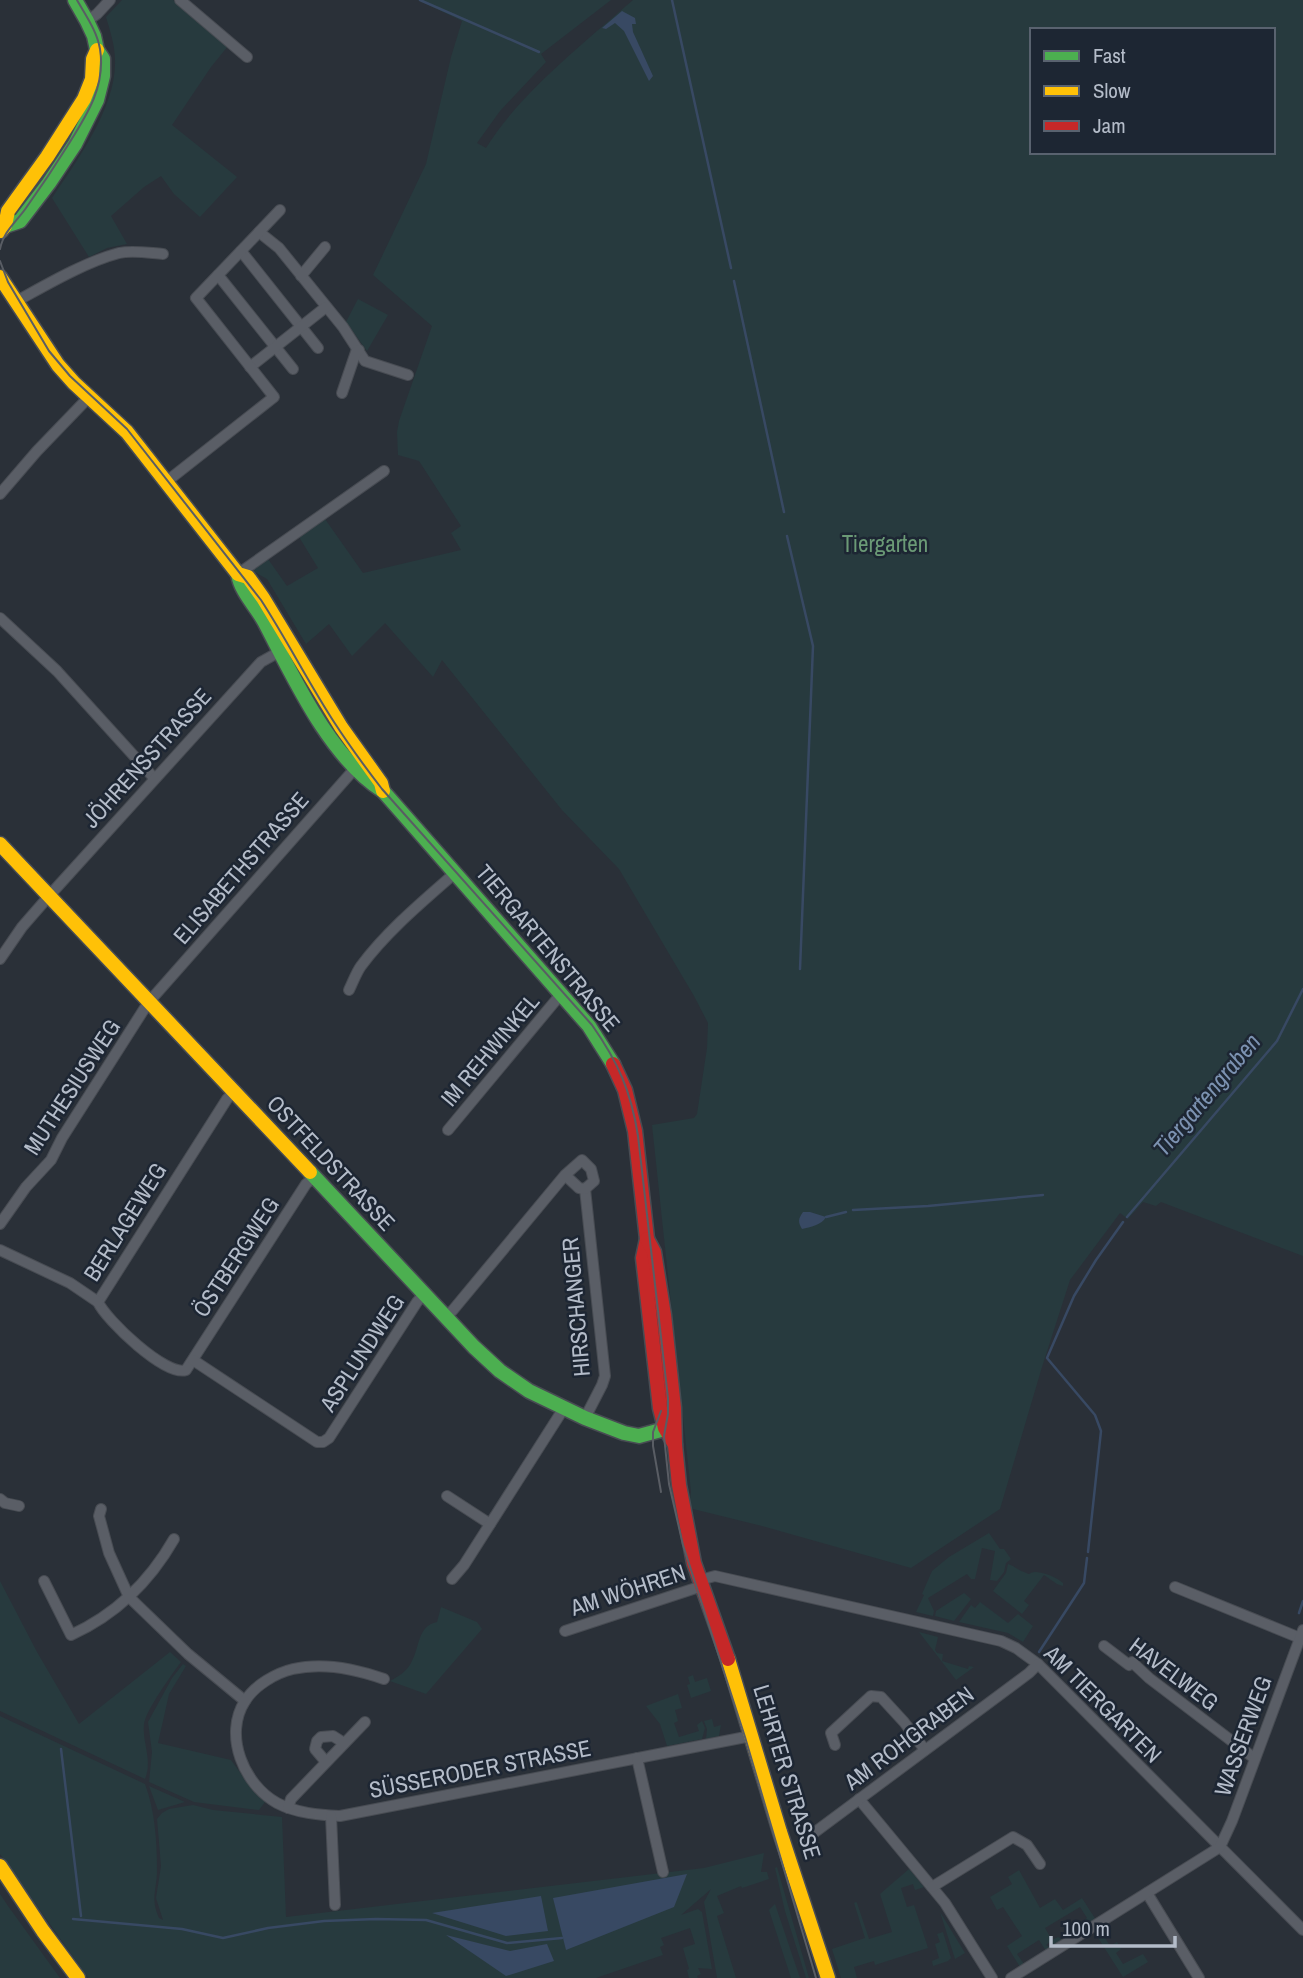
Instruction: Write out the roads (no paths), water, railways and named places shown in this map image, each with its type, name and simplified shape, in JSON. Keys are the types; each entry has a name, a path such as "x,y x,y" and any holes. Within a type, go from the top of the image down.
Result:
{"main road":[{"path":"75,0 103,59 101,88 95,106 75,144 49,183 20,221 3,219 82,104 89,90 93,59 97,50"},
{"name":"TIERGARTENSTRASSE","path":"0,277 58,365 127,432 238,574 248,578 263,598 334,715 374,788 383,792 561,994 602,1044 619,1074 635,1131 647,1239 643,1258 659,1401 675,1446 683,1510 701,1583"},
{"name":"TIERGARTENSTRASSE","path":"238,574 238,584 258,611 317,717 344,757 359,764"},
{"name":"OSTFELDSTRASSE","path":"0,844 313,1178 500,1371 529,1391 624,1433 639,1436 670,1428"},
{"name":"LEHRTER STRASSE","path":"701,1583 727,1656 780,1832 828,1978"},
{"path":"0,1866 78,1978"},
{"path":"0,1884 67,1978"}],"street":[{"path":"87,21 110,0"},
{"path":"180,0 247,57"},
{"path":"166,482 274,397 196,298 280,210"},
{"path":"259,232 279,248 365,361 408,375"},
{"path":"301,276 325,247"},
{"path":"241,251 318,348"},
{"path":"15,302 58,279 118,254 163,254"},
{"path":"218,275 293,369"},
{"path":"250,368 326,307"},
{"path":"342,393 359,350"},
{"path":"0,494 89,397"},
{"path":"238,574 383,471"},
{"path":"0,618 57,671 154,778"},
{"name":"JÖHRENSSTRASSE","path":"0,959 22,927 154,778 261,662 279,652"},
{"name":"ELISABETHSTRASSE","path":"149,1003 359,764"},
{"path":"348,990 360,967 384,940 455,873"},
{"name":"IM REHWINKEL","path":"448,1130 561,994"},
{"name":"MUTHESIUSWEG","path":"0,1224 21,1193 51,1160 62,1138 149,1003"},
{"name":"BERLAGEWEG","path":"193,1360 186,1370 174,1370 124,1334 97,1302 234,1092"},
{"name":"HIRSCHANGER","path":"446,1317 565,1175 582,1160 592,1169 594,1181 585,1189 605,1376 585,1418"},
{"path":"565,1175 579,1188 585,1189"},
{"name":"ÖSTBERGWEG","path":"193,1360 306,1184 313,1178"},
{"path":"0,1250 70,1283 97,1302"},
{"name":"ASPLUNDWEG","path":"193,1360 317,1442 323,1442 329,1438 424,1294"},
{"path":"452,1579 464,1565 564,1408"},
{"path":"447,1496 490,1524"},
{"path":"0,1499 19,1506"},
{"path":"102,1509 99,1516 108,1553 129,1597 188,1654 245,1701"},
{"path":"44,1581 66,1637 98,1621 129,1597 162,1560 174,1539"},
{"name":"AM TIERGARTEN","path":"701,1583 715,1576 1001,1641 1016,1648 1038,1664 1303,1930"},
{"name":"AM WÖHREN","path":"565,1631 701,1583"},
{"path":"1175,1587 1301,1634"},
{"name":"WASSERWEG","path":"1220,1847 1301,1634"},
{"name":"HAVELWEG","path":"1104,1646 1129,1665 1132,1662 1254,1758"},
{"name":"AM ROHGRABEN","path":"803,1841 1038,1664"},
{"path":"365,1723 290,1799 288,1808 265,1795 246,1772 240,1759 236,1732 245,1701 255,1690 278,1674 305,1667 337,1668 368,1673 384,1679"},
{"path":"835,1745 831,1733 871,1696 881,1697 925,1750"},
{"path":"326,1762 315,1749 317,1741 327,1735 344,1743"},
{"name":"SÜSSERODER STRASSE","path":"288,1808 331,1816 355,1814 751,1736"},
{"path":"636,1758 663,1872"},
{"path":"859,1799 960,1924 992,1978"},
{"path":"331,1816 335,1905"},
{"path":"932,1888 1013,1837 1027,1845 1040,1864"},
{"path":"1011,1978 1220,1847"},
{"path":"1147,1894 1199,1978"}],"water":[{"path":"622,11 635,18 636,24 632,24 633,32 653,76 649,81 624,31 615,23 606,29 602,28"},
{"path":"803,1212 826,1217 819,1224 802,1229 799,1220"},
{"path":"687,1874 674,1907 566,1950 553,1898"},
{"path":"541,1896 548,1931 506,1936 432,1913"},
{"path":"446,1935 510,1951 547,1944 554,1961 506,1976"}],"waterway":[{"path":"420,0 539,52"},
{"path":"672,0 731,268"},
{"path":"734,281 784,512"},
{"path":"787,536 813,646 800,969"},
{"name":"Tiergartengraben","path":"1127,1217 1277,1041 1303,989"},
{"path":"853,1210 1043,1195"},
{"path":"826,1217 846,1212"},
{"name":"Tiergartengraben","path":"1088,1552 1101,1431 1095,1415 1047,1358 1074,1296 1123,1222"},
{"name":"Tiergartengraben","path":"1039,1652 1084,1583 1087,1558"},
{"path":"1299,1613 1303,1601"},
{"path":"61,1749 81,1916"},
{"path":"73,1919 182,1929 223,1938 268,1928 324,1921 376,1919 426,1920 507,1943 562,1938"}],"tram line":[{"path":"0,249 7,232 75,134 98,88 101,63 99,42 77,0"},
{"path":"0,261 8,282 49,351 70,376 127,429 261,600 334,722 382,789 592,1025 616,1065 632,1105 638,1136 668,1398 664,1436 669,1484 683,1545 745,1737 816,1978"},
{"path":"661,1411 653,1432 653,1446 661,1492"}],"park label":[{"name":"Tiergarten","path":"885,544"}]}
